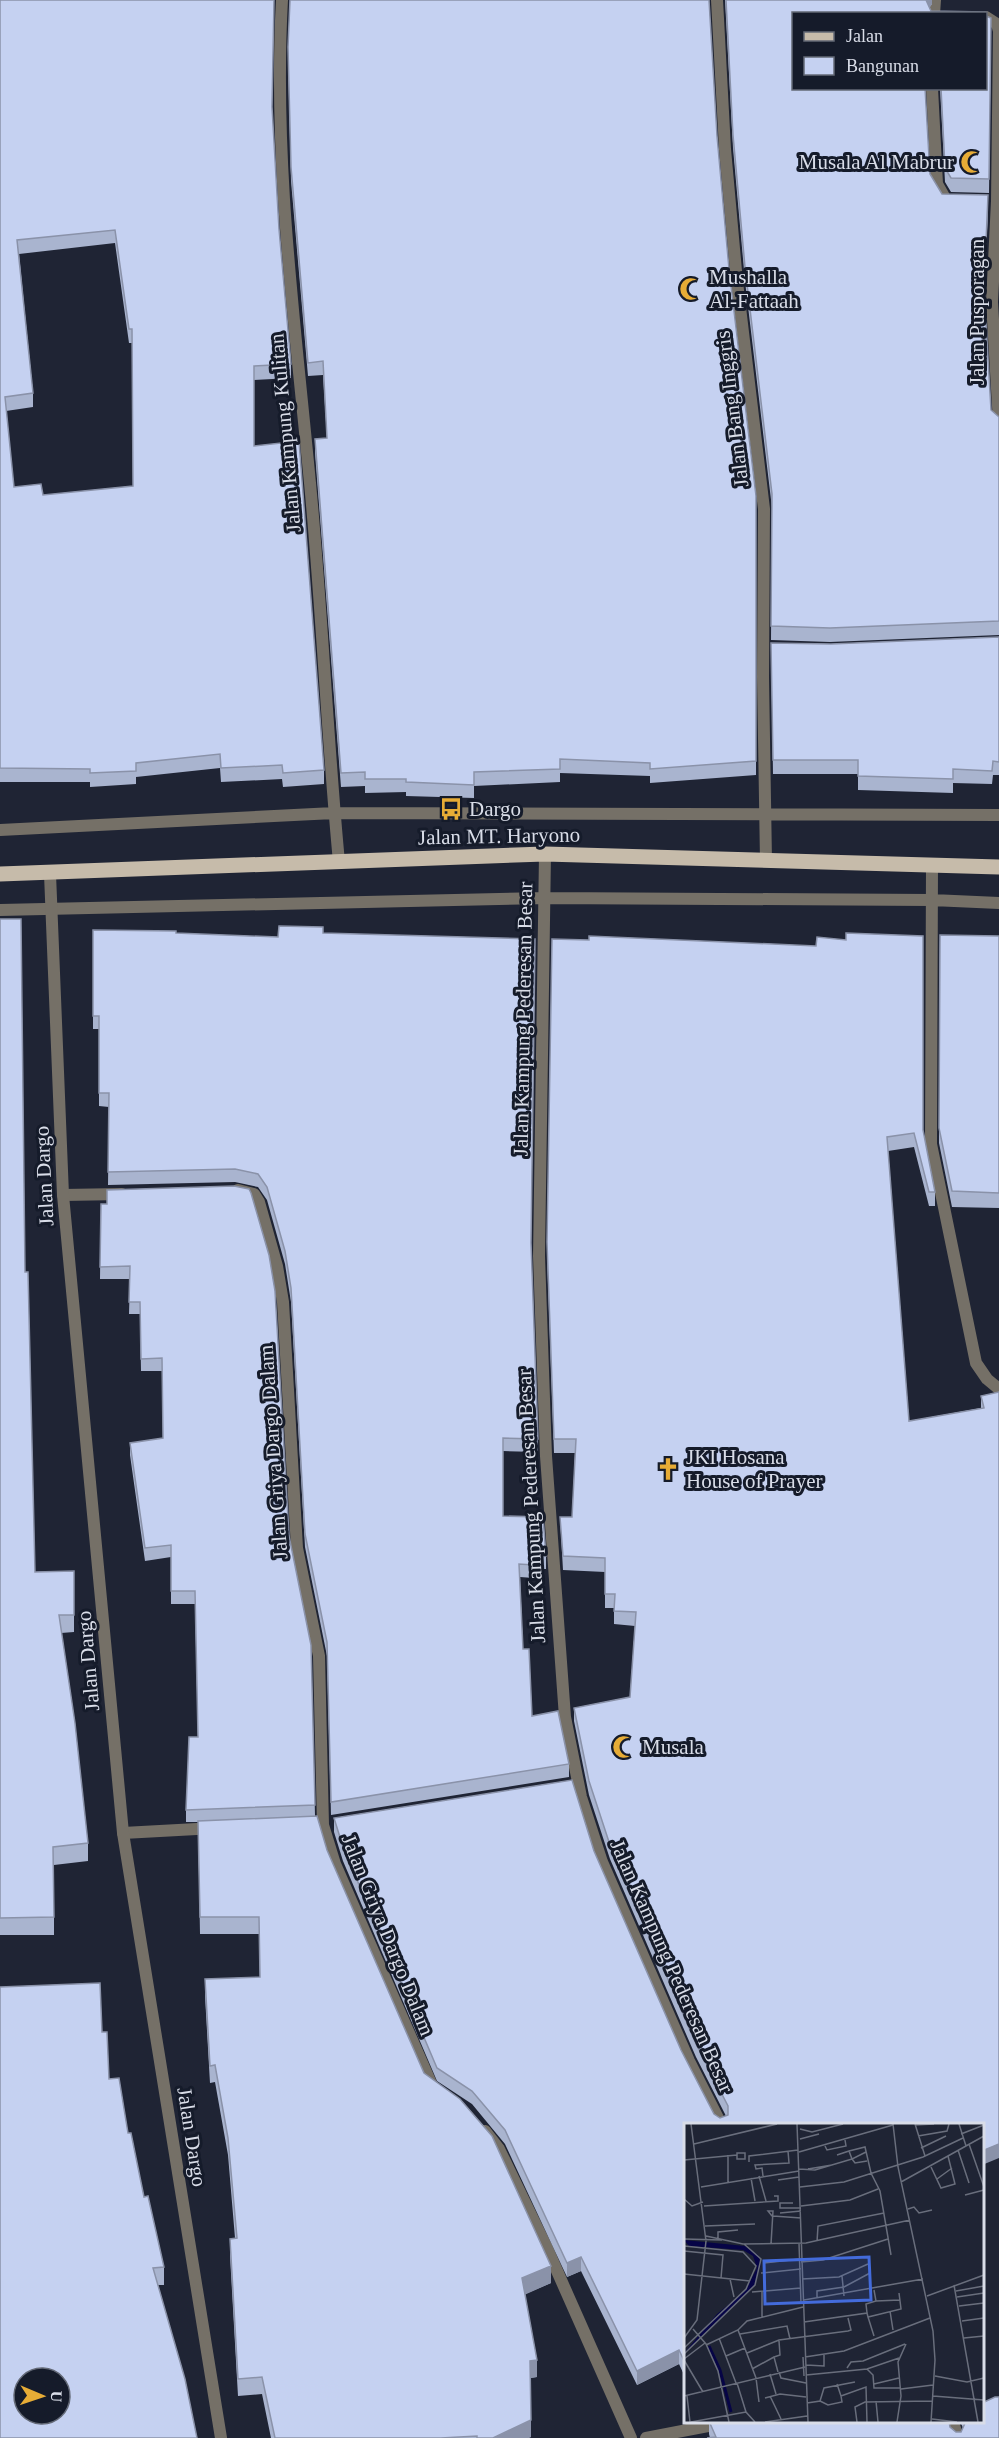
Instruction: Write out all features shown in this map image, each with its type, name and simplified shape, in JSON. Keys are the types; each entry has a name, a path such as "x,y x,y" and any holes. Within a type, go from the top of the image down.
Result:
{"main road":[{"name":"Jalan MT. Haryono","path":"0,874 50,874 545,854 999,867"}],"street":[{"name":"Jalan Kampung Kulitan","path":"282,0 280,124 286,232 311,493 339,862"},
{"name":"Jalan Bang Inggris","path":"717,0 731,215 764,509 769,648 766,861"},
{"name":"Jalan Pusporagan","path":"987,18 997,24 999,31 992,201 992,302 999,423"},
{"path":"932,90 937,184 946,200 956,201"},
{"path":"0,830 334,813 999,815"},
{"name":"Jalan Kampung Pederesan Besar","path":"545,854 539,1256 546,1456 565,1717 573,1785 602,1863 689,2061 720,2123"},
{"path":"932,865 931,1144 976,1363 987,1379 999,1389"},
{"name":"Jalan Dargo","path":"50,874 63,1195 123,1833 221,2438"},
{"path":"0,910 545,898 932,900 999,903"},
{"name":"Jalan Griya Dargo Dalam","path":"230,1190 254,1194 259,1202 277,1266 283,1302 297,1548 318,1656 323,1825 335,1864 423,2070 431,2087 448,2099"},
{"path":"63,1195 134,1194"},
{"path":"123,1833 224,1828"},
{"path":"477,2122 500,2149 631,2438"},
{"path":"646,2438 719,2423"},
{"path":"954,2423 958,2438"}],"building":[{"path":"0,0 274,0 272,107 279,229 291,364 254,366 254,446 299,441 324,770 283,773 282,765 221,768 220,754 136,763 136,771 90,773 90,769 0,768","holes":["115,230 129,329 132,329 133,486 43,495 41,484 14,487 5,397 33,393 17,240"]},
{"path":"290,0 709,0 717,136 729,269 756,496 756,761 650,769 650,763 560,759 560,769 474,772 474,785 406,782 406,779 365,779 365,772 341,773 315,439 327,438 323,361 308,363 291,167 288,47"},
{"path":"726,0 926,0 931,11 985,12 792,12 792,90 925,90 930,174 942,194 988,195 984,289 991,410 999,417 999,621 830,628 771,626 772,494 745,267 733,135"},
{"path":"987,16 991,18 989,179 951,178 945,168 941,90 987,90"},
{"path":"999,637 999,762 993,761 992,771 953,769 953,779 858,776 858,760 773,760 771,643 831,644"},
{"path":"0,919 21,919 25,1272 28,1272 35,1572 74,1571 74,1615 59,1615 75,1723 88,1843 53,1847 54,1917 0,1918"},
{"path":"279,926 323,927 323,933 535,939 531,1243 538,1439 503,1438 503,1516 543,1517 546,1556 534,1556 534,1565 519,1564 523,1649 529,1649 532,1716 558,1711 569,1764 331,1802 327,1642 305,1534 291,1288 285,1251 267,1187 258,1174 235,1169 108,1172 109,1093 99,1093 99,1016 93,1016 93,930 176,931 176,933 278,937"},
{"path":"846,933 923,936 923,1130 935,1192 929,1192 914,1133 887,1137 909,1421 984,1408 981,1396 999,1392 999,2144 984,2150 984,2123 684,2123 684,2361 679,2350 637,2371 581,2257 567,2263 505,2130 472,2091 437,2068 343,1847 334,1818 572,1780 594,1851 681,2050 714,2114 720,2118 728,2115 728,2106 696,2044 610,1845 589,1781 574,1708 630,1697 636,1612 614,1611 615,1594 605,1594 605,1558 563,1556 560,1517 572,1517 576,1439 554,1439 547,1242 552,939 589,940 589,936 816,946 817,937 846,940"},
{"path":"940,935 999,936 999,1193 952,1191 939,1128"},
{"path":"234,1186 249,1189 251,1193 269,1255 275,1291 289,1536 311,1645 315,1805 186,1810 189,1737 198,1737 195,1591 171,1591 171,1545 145,1548 130,1443 163,1438 162,1358 141,1359 140,1302 129,1302 130,1266 100,1267 101,1204 107,1204 107,1190"},
{"path":"317,1816 327,1850 424,2073 460,2099 492,2136 551,2266 522,2278 537,2360 530,2361 531,2420 493,2438 477,2438 477,2436 275,2438 262,2377 238,2379 230,2239 237,2238 228,2138 215,2065 210,2066 205,1979 260,1977 259,1917 200,1917 198,1821"},
{"path":"100,1983 102,2032 107,2032 109,2079 119,2078 128,2133 131,2133 144,2197 148,2196 164,2267 153,2268 185,2379 197,2438 0,2438 0,1987"},
{"path":"999,2397 999,2438 707,2438 716,2437 710,2423 949,2423 950,2427 956,2432 961,2432 965,2423 984,2423 984,2402"}],"place":[{"name":"Musala Al Mabrur","path":"972,162"},
{"name":"Mushalla Al-Fattaah","path":"691,289"},
{"name":"Dargo","path":"451,809"},
{"name":"JKI Hosana House of Prayer","path":"668,1469"},
{"name":"Musala","path":"624,1747"}]}
